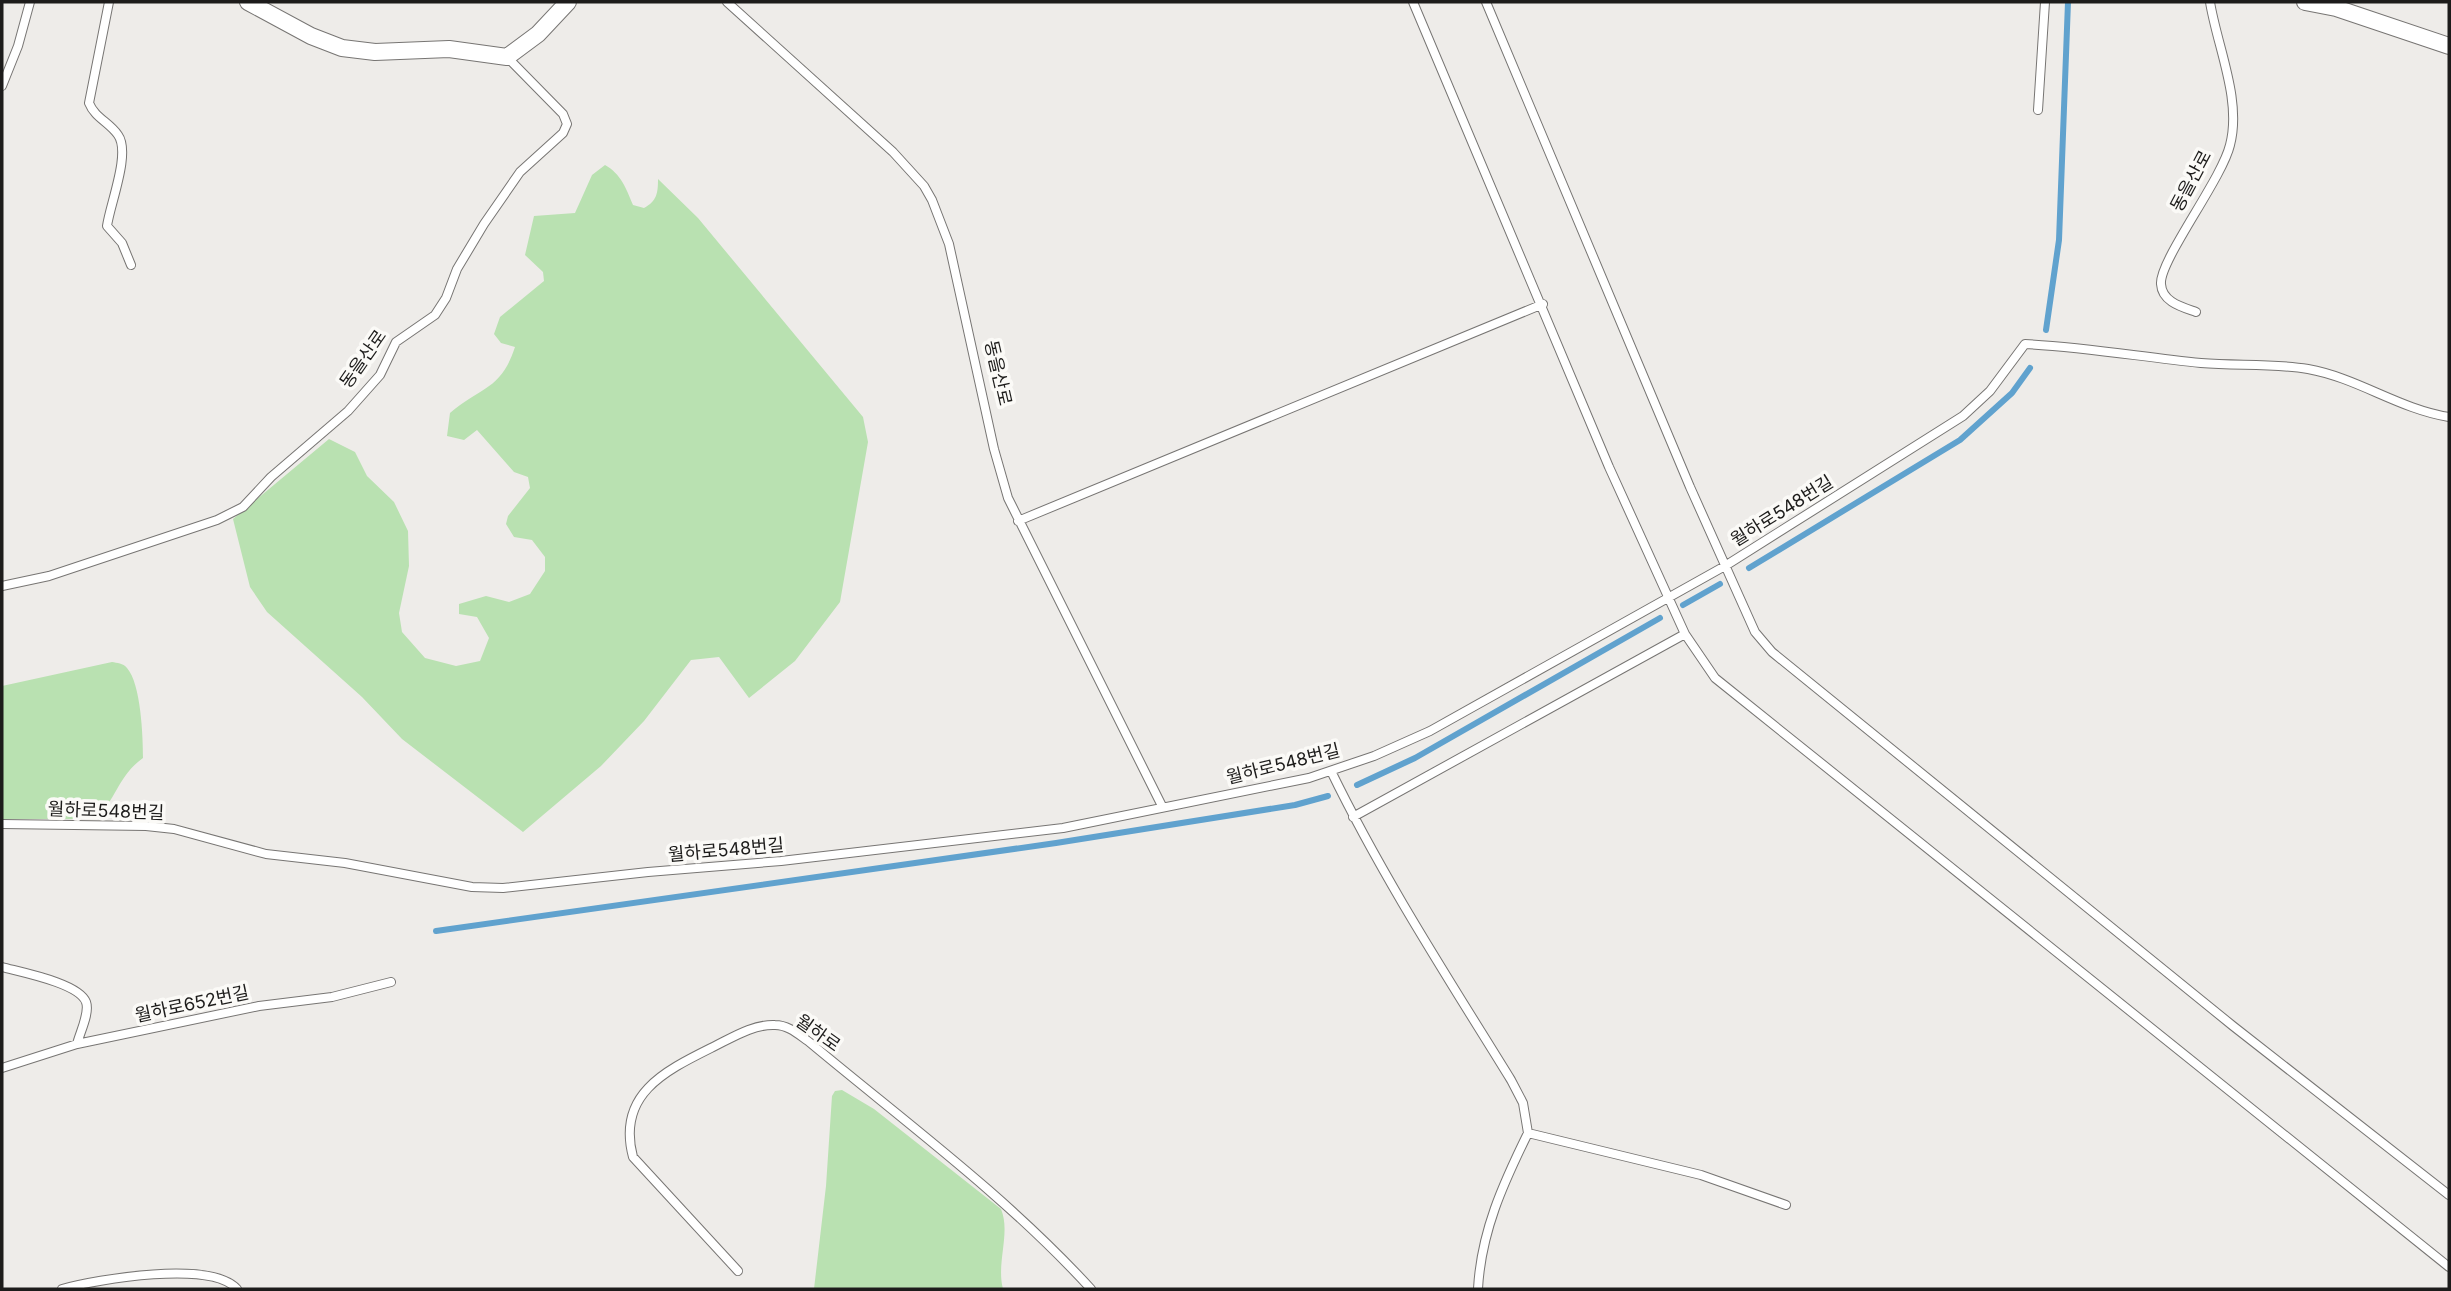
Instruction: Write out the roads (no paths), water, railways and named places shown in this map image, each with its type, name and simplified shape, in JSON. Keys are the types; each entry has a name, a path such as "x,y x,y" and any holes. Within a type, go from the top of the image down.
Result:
{"street":[{"path":"248,2 311,36 342,48 375,52 449,49 507,57 538,34 568,2"},
{"path":"2305,2 2336,8 2449,46"}],"lane":[{"path":"2,86 18,46 30,2"},
{"path":"109,2 89,103 122,143 122,159 107,226 121,243 131,265"},
{"name":"동을산로","path":"727,2 893,152 919,180 932,200 949,244 994,449 1018,521 1162,806"},
{"path":"1413,2 1543,304 1609,467 1685,634 1707,668 1734,695 2449,1266"},
{"path":"1486,2 1755,632 1772,652 2222,1017 2449,1195"},
{"path":"2038,110 2045,2"},
{"name":"동을산로","path":"2196,312 2174,304 2164,295 2160,283 2170,259 2220,171 2230,146 2232,111 2210,2"},
{"name":"동을산로","path":"2,586 49,576 230,514 348,411 380,375 396,342 442,307 457,268 520,172 563,133 567,124 563,114 507,57"},
{"path":"1018,521 1543,304"},
{"name":"월하로548번길","path":"2,824 146,825 174,829 266,854 345,863 472,887 503,888 959,842 1063,828 1309,778 1374,756 1430,731 1725,566 1963,416 1990,391 2025,344 2084,346 2201,363 2307,369 2343,377 2406,406 2449,417"},
{"path":"1353,817 1685,634"},
{"path":"1331,771 1353,817 1416,928 1511,1080 1522,1103 1528,1133 1497,1198 1481,1251 1478,1289"},
{"path":"2,967 48,980 81,994 87,1003 77,1044"},
{"name":"월하로652번길","path":"2,1068 77,1044 259,1006 332,997 391,982"},
{"name":"월하로","path":"738,1271 633,1157 628,1138 631,1114 655,1079 674,1067 742,1032 775,1025 788,1027 808,1041 962,1165 1036,1231 1091,1289"},
{"path":"1528,1133 1701,1174 1786,1205"},
{"path":"62,1289 101,1278 212,1275 230,1281 237,1289"}],"waterway":[{"path":"2046,330 2059,240 2068,2"},
{"path":"1749,568 1960,440 2012,393 2030,368"},
{"path":"1683,605 1720,584"},
{"path":"1357,785 1415,758 1660,618"},
{"path":"436,931 1056,843 1295,805 1328,796"}]}
